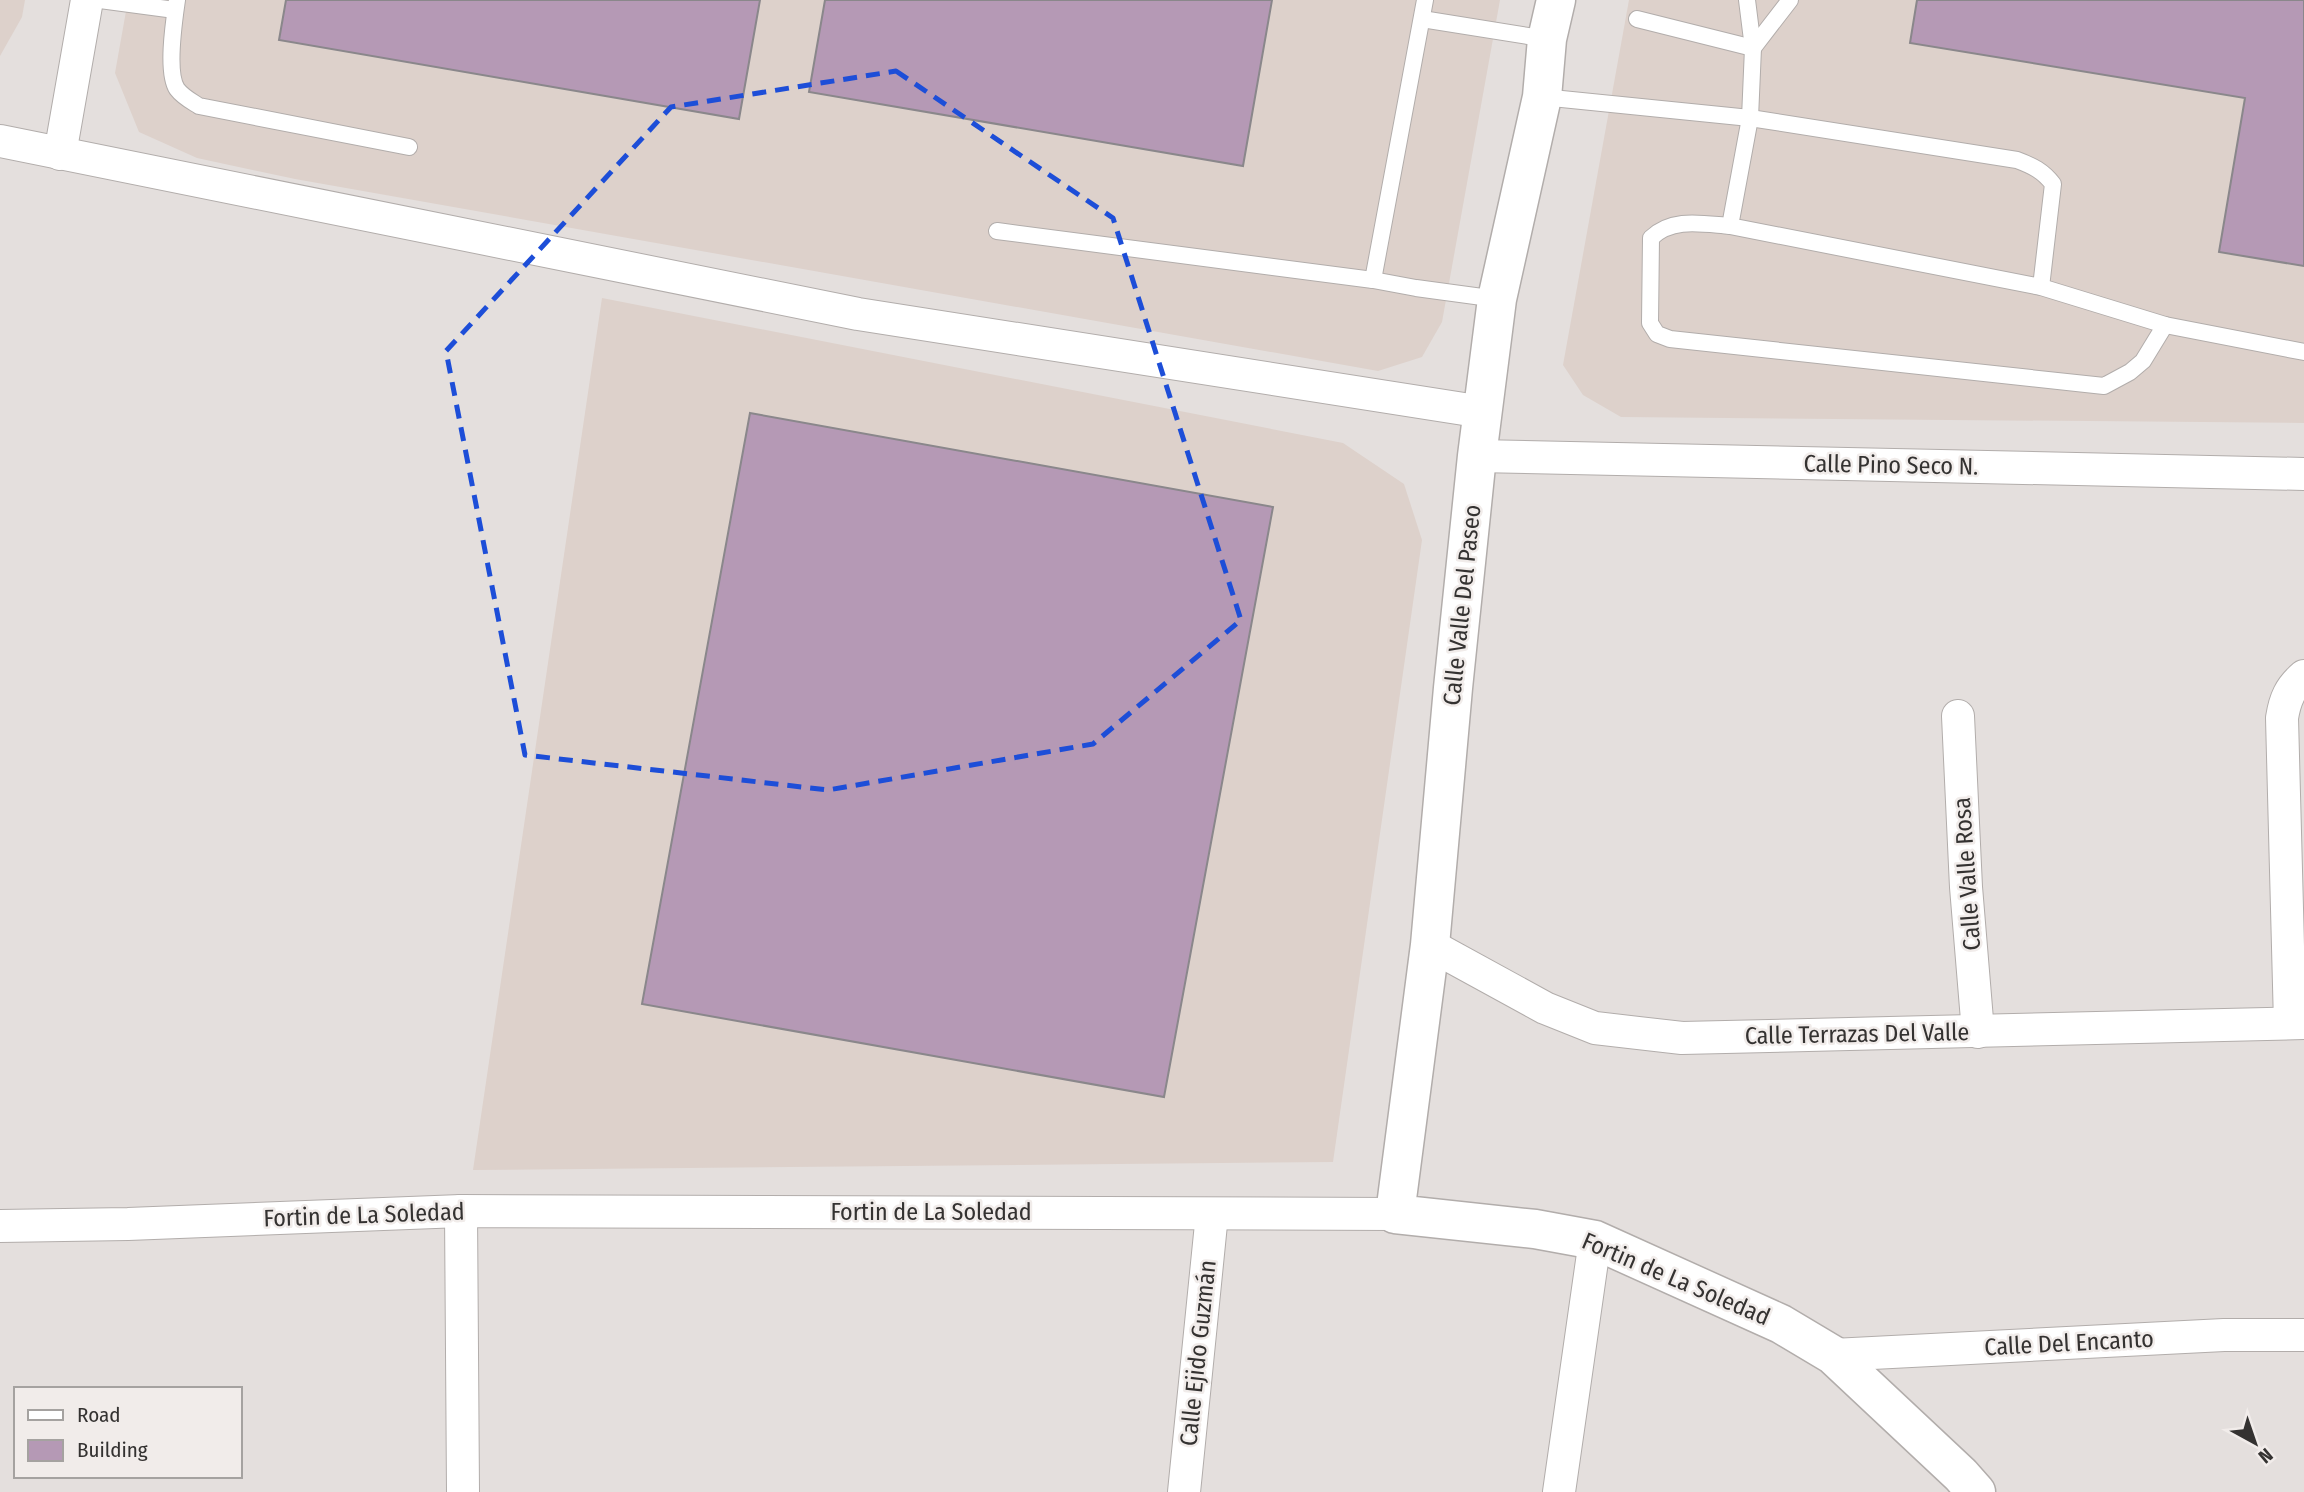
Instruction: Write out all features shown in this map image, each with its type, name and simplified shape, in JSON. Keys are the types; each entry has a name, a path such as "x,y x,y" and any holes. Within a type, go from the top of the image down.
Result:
{"street":[{"path":"61,154 87,0"},
{"name":"Calle Valle Del Paseo","path":"1395,1214 1430,945 1477,456 1497,299 1542,97 1547,39 1556,0"},
{"path":"0,141 858,314 1483,412"},
{"name":"Calle Pino Seco N.","path":"1477,456 2304,474"},
{"path":"2297,1023 2282,718 2284,703 2291,688 2304,676"},
{"name":"Calle Valle Rosa","path":"1958,716 1966,887 1978,1032"},
{"name":"Calle Terrazas Del Valle","path":"1430,945 1545,1008 1595,1028 1682,1038 2297,1023"},
{"path":"461,1211 463,1492"},
{"name":"Fortin de La Soledad","path":"0,1226 128,1224 461,1211 1395,1214 1535,1229 1595,1240 1781,1324 1833,1354 1976,1492"},
{"name":"Calle Ejido Guzmán","path":"1184,1492 1212,1214"},
{"path":"1559,1492 1595,1240"},
{"name":"Calle Del Encanto","path":"1833,1354 2224,1335 2304,1335"}],"lane":[{"path":"100,0 176,5 171,75 176,87 185,97 200,106 409,147"},
{"path":"1373,280 1426,0"},
{"path":"1730,226 1750,118 1753,48 1746,0"},
{"path":"1753,48 1790,0"},
{"path":"1422,19 1547,39"},
{"path":"1637,19 1753,48"},
{"path":"1542,97 1750,118 2018,160 2044,172 2053,184 2041,287"},
{"path":"2165,325 2143,361 2130,372 2104,386 1670,339 1657,334 1650,323 1651,238 1657,232 1678,223 1730,226 2041,287 2165,325 2304,352"},
{"path":"997,231 1373,280 1416,289 1497,299"}],"highlighted area":[{"path":"896,71 1113,218 1241,620 1093,744 828,790 525,755 446,351 671,107"}],"shaded area":[{"path":"0,0 25,0 22,17 0,56"},
{"path":"128,0 1500,0 1442,322 1422,357 1378,371 295,179 197,158 139,132 115,73"},
{"path":"1629,0 2304,0 2304,423 1621,417 1583,395 1563,365"},
{"path":"602,298 1343,443 1404,484 1422,540 1333,1162 473,1170"}],"building":[{"path":"286,0 760,0 739,119 279,40"},
{"path":"825,0 1272,0 1243,166 809,92"},
{"path":"1917,0 2304,0 2304,266 2219,252 2245,98 1910,43"},
{"path":"750,413 1273,507 1164,1097 642,1004"}]}
